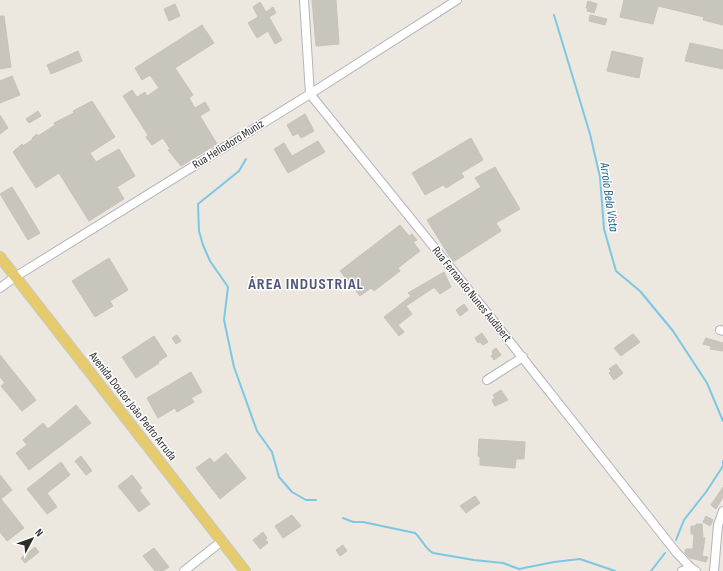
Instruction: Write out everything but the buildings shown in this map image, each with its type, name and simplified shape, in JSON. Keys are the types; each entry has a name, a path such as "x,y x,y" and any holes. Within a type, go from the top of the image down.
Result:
{"main road":[{"name":"Avenida Doutor João Pedro Arruda","path":"0,258 245,571"}],"street":[{"path":"304,0 310,94"},
{"name":"Rua Heliodoro Muniz","path":"0,288 15,277 310,94 456,0"},
{"name":"Rua Fernando Nunes Audibert","path":"310,94 522,357 671,546 693,569"},
{"path":"487,380 522,357"},
{"path":"714,571 723,511"},
{"path":"184,571 222,542"},
{"path":"682,571 693,569"}],"waterway":[{"name":"Arroio Bela Vista","path":"554,15 590,134 600,177 604,229 616,271 640,291 673,331 707,383 723,421"},
{"path":"246,159 239,171 198,204 199,231 210,261 228,287 224,320 234,367 257,431 272,452 279,477 292,492 306,500 316,500"},
{"name":"Arroio Bela Vista","path":"676,540 684,520 706,492 723,466 723,461"},
{"path":"343,518 353,522 363,522 415,533 433,553 503,563 519,569 554,562 580,559 615,571"},
{"name":"Arroio Bela Vista","path":"651,571 665,553"}],"district":[{"name":"ÁREA INDUSTRIAL","path":"306,283"}]}
